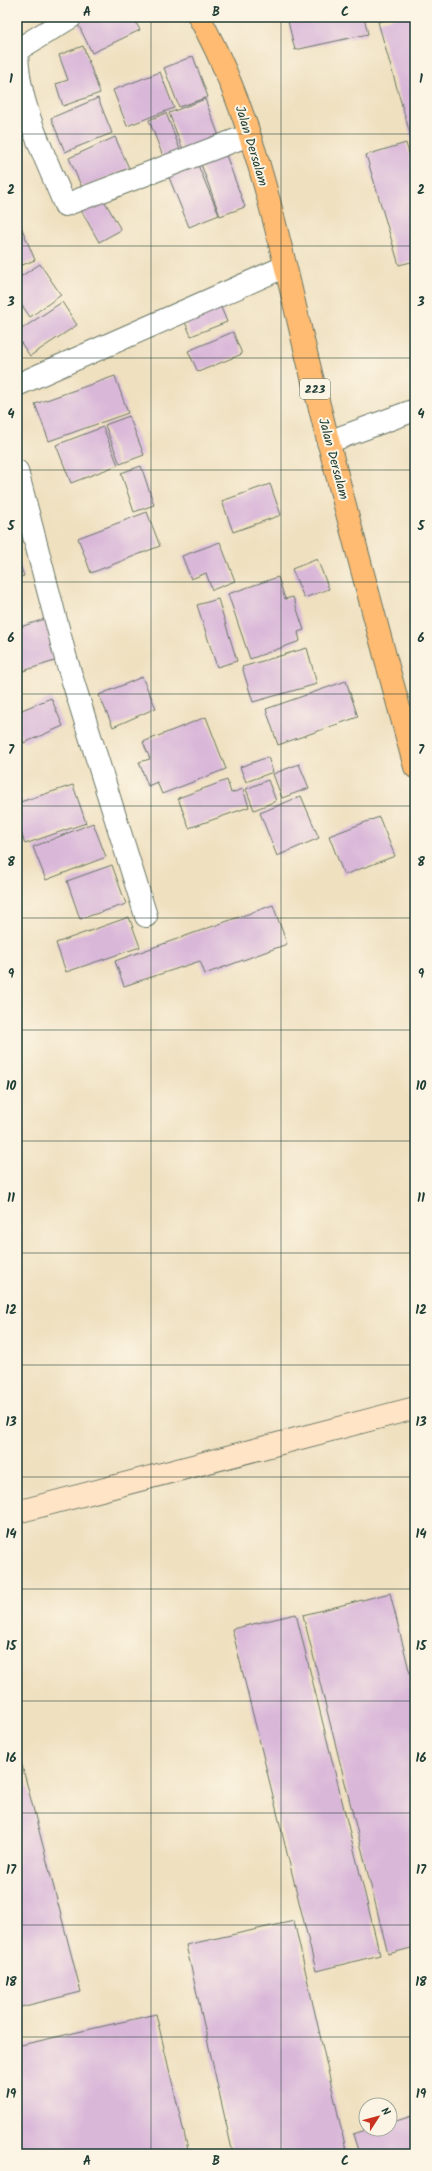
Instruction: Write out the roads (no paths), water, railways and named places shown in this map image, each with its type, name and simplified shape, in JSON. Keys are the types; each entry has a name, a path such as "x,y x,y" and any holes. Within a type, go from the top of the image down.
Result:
{"main road":[{"name":"Jalan Dersalam","path":"199,17 231,84 249,135 328,442 415,767"},
{"path":"17,1512 415,1408"}],"street":[{"path":"71,17 17,50 20,90 26,110 65,205 249,135"},
{"path":"17,384 284,267"},
{"path":"328,442 415,410"},
{"path":"17,471 66,659 146,916"}]}
